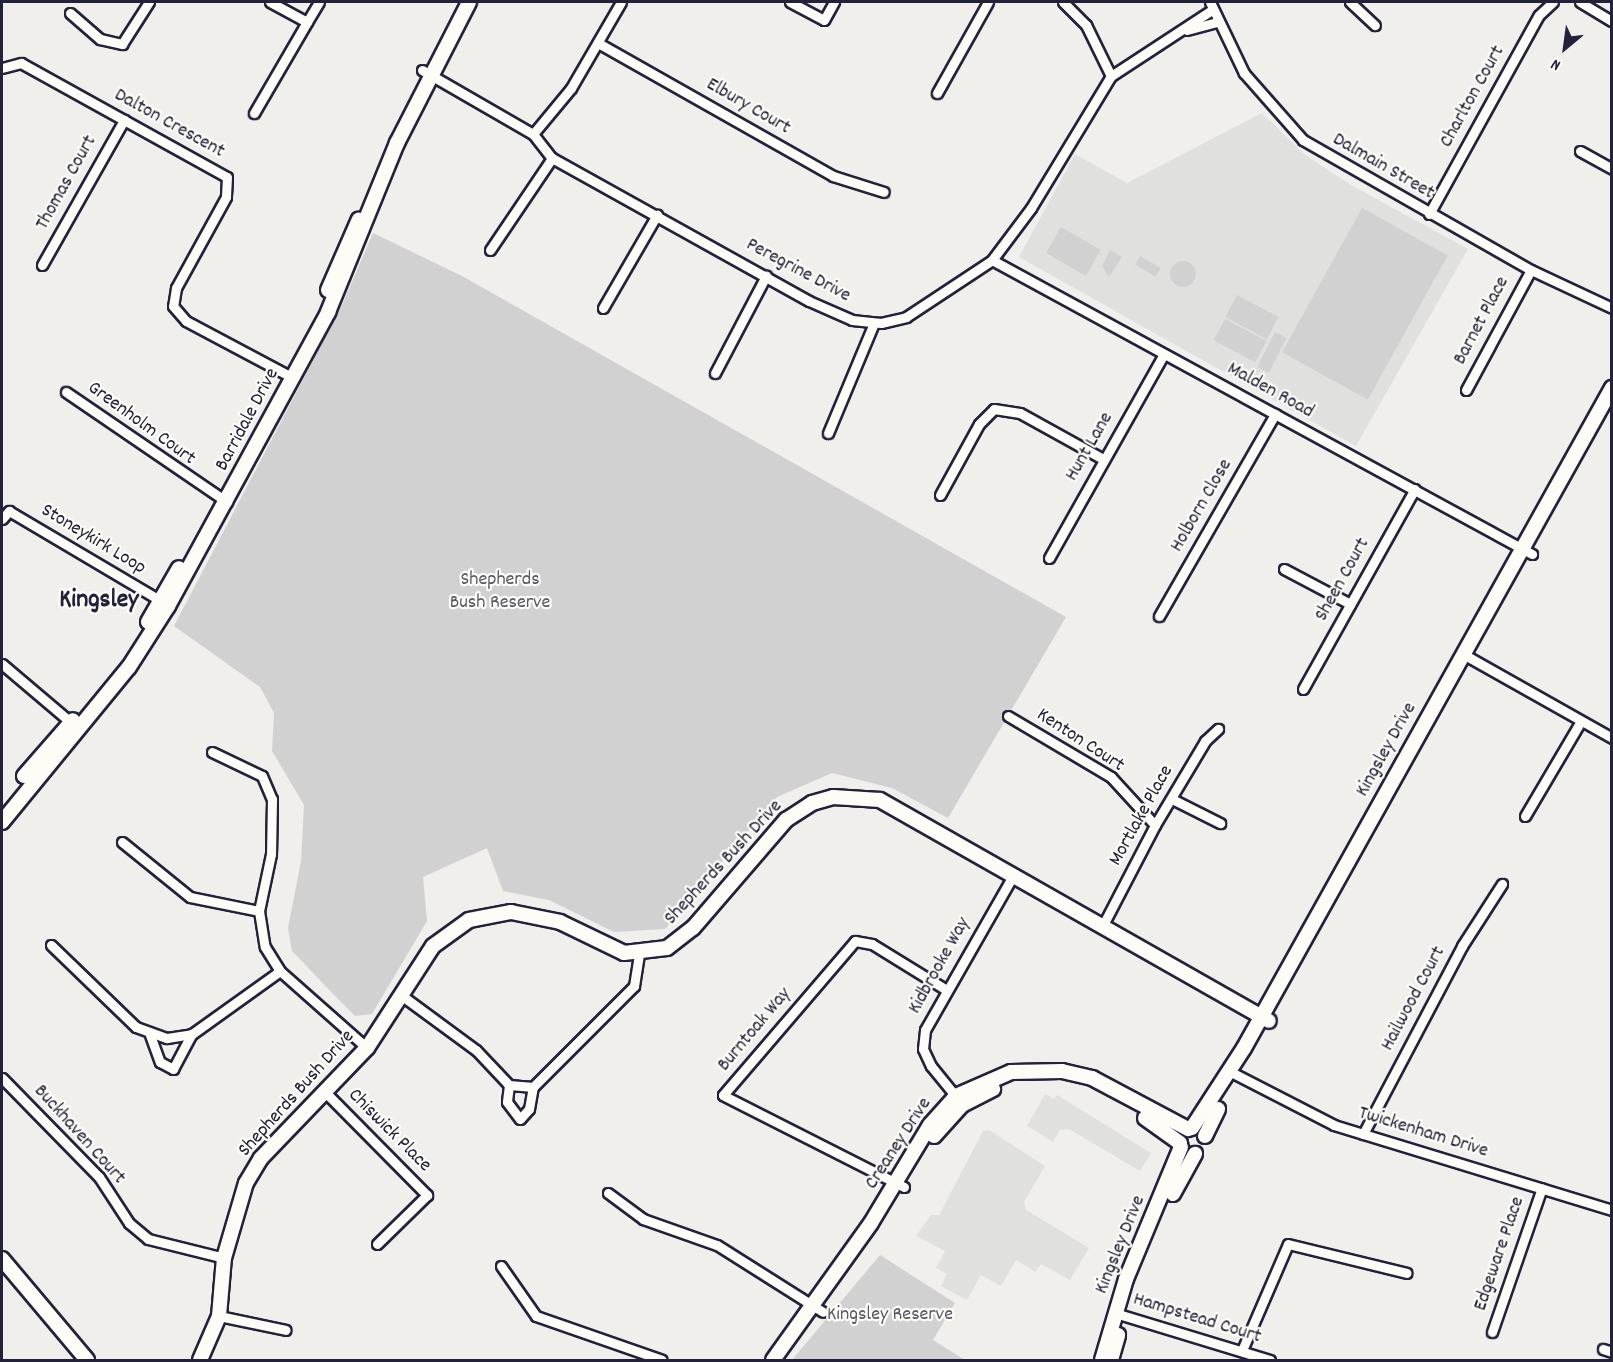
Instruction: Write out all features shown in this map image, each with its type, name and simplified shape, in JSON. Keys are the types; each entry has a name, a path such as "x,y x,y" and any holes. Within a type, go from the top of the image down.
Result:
{"street":[{"path":"70,13 99,39 122,44 149,2"},
{"path":"270,2 307,22"},
{"path":"254,113 319,2"},
{"name":"Barridale Drive","path":"2,815 74,726 129,667 223,500 356,251 426,72 459,2"},
{"name":"Barridale Drive","path":"426,72 469,2"},
{"path":"533,134 550,118 621,2"},
{"path":"790,2 824,20 834,2"},
{"path":"937,93 988,2"},
{"path":"1064,2 1086,25 1111,76"},
{"path":"1350,2 1375,25"},
{"name":"Charlton Court","path":"1429,214 1539,15 1553,2"},
{"path":"1580,2 1611,21"},
{"name":"Peregrine Drive","path":"426,72 533,134 552,158 766,276 852,320 874,323 906,317 992,260 1031,208 1111,76 1187,30 1211,6"},
{"name":"Dalmain Street","path":"1211,6 1216,22 1244,73 1303,140 1429,214 1531,270 1594,302 1611,308"},
{"name":"Peregrine Drive","path":"1187,30 1216,22"},
{"name":"Elbury Court","path":"598,43 833,176 884,192"},
{"name":"Dalton Crescent","path":"2,68 21,63 227,177 226,197 176,288 177,312 290,377"},
{"name":"Thomas Court","path":"42,265 124,120"},
{"path":"1580,151 1611,170"},
{"path":"490,250 552,158"},
{"path":"603,308 657,215"},
{"name":"Malden Road","path":"992,260 1528,552"},
{"name":"Barnet Place","path":"1466,390 1531,270"},
{"path":"715,373 766,276"},
{"name":"Dalmain Street","path":"1594,302 1611,315"},
{"path":"828,433 874,323"},
{"name":"Hunt Lane","path":"1049,558 1164,354"},
{"name":"Kingsley Drive","path":"1528,552 1611,388"},
{"name":"Greenholm Court","path":"66,392 223,500"},
{"path":"940,495 979,424 994,409 1020,413 1103,459"},
{"name":"Kingsley Drive","path":"1111,1360 1119,1315 1150,1241 1195,1154 1204,1148 1205,1136 1235,1074 1466,657 1611,409"},
{"name":"Holborn Close","path":"1159,616 1275,414"},
{"name":"Sheen Court","path":"1303,689 1415,489"},
{"name":"Stoneykirk Loop","path":"2,519 9,511 164,603"},
{"path":"1284,569 1350,604"},
{"path":"1466,657 1611,738"},
{"path":"2,664 74,726"},
{"name":"Kenton Court","path":"1008,716 1111,777 1155,825"},
{"path":"1525,816 1581,721"},
{"name":"Mortlake Place","path":"1103,925 1155,825 1204,741 1218,729"},
{"path":"213,752 262,776 272,799 271,854 259,911 265,947 280,972 367,1048"},
{"name":"Shepherds Bush Drive","path":"201,1360 219,1316 224,1258 246,1183 261,1158 367,1048 428,953 453,929 494,913 544,916 612,950 639,954 678,942 786,820 833,797 880,800 1013,876 1268,1015"},
{"path":"1172,799 1220,823"},
{"path":"122,842 190,897 259,911"},
{"name":"Kidbrooke Way","path":"959,1100 923,1049 925,1030 945,990 1013,876"},
{"name":"Hailwood Court","path":"1363,1134 1462,946 1502,884"},
{"name":"Burntoak Way","path":"900,1185 723,1095 855,941 872,944 945,990"},
{"path":"51,945 150,1035 160,1062 173,1069 192,1034 280,972"},
{"path":"509,1085 507,1102 520,1119 529,1108 532,1087 634,986 639,954"},
{"path":"401,995 476,1050 509,1085 532,1087"},
{"path":"150,1035 192,1034"},
{"name":"Creaney Drive","path":"785,1360 900,1185 930,1125 959,1100 1011,1072 1062,1071 1092,1078 1205,1136"},
{"name":"Kingsley Drive","path":"1102,1360 1181,1145 1190,1129 1235,1074"},
{"name":"Twickenham Drive","path":"1235,1074 1312,1117 1611,1210"},
{"name":"Buckhaven Court","path":"2,1078 99,1178 129,1223 148,1239 224,1258"},
{"name":"Creaney Drive","path":"959,1100 1014,1081 1061,1079 1101,1092 1195,1154"},
{"name":"Chiswick Place","path":"326,1093 427,1195 377,1244"},
{"name":"Edgeware Place","path":"1492,1332 1542,1188"},
{"path":"608,1193 643,1219 717,1245 819,1310"},
{"path":"1243,1348 1288,1244 1407,1273"},
{"path":"2,1259 87,1360"},
{"path":"501,1266 536,1316 662,1360"},
{"path":"2,1274 74,1360"},
{"name":"Creaney Drive","path":"773,1360 819,1310"},
{"name":"Hampstead Court","path":"1119,1315 1243,1348 1270,1360"},
{"path":"219,1316 285,1330"}],"shaded area":[{"path":"1262,113 1304,154 1351,185 1468,249 1356,446 1019,257 1075,154 1127,183"},
{"path":"1045,1094 1054,1099 1057,1095 1151,1153 1140,1171 1069,1129 1060,1130 1053,1142 1027,1126"},
{"path":"989,1130 1045,1166 1024,1202 1026,1210 1089,1248 1070,1280 1041,1264 1035,1272 1016,1260 1001,1286 981,1275 967,1300 941,1286 947,1274 936,1268 945,1251 916,1236 931,1215 939,1215 983,1131"}],"green space":[{"path":"1362,208 1448,256 1368,400 1282,352"},
{"path":"1061,227 1101,250 1086,276 1046,253"},
{"name":"Shepherds Bush Reserve","path":"373,233 462,276 1066,617 948,818 892,788 832,773 777,797 665,929 614,932 549,900 503,891 487,848 423,877 427,921 372,1014 355,1016 337,998 292,951 288,928 301,861 304,805 272,751 274,713 260,687 174,626 342,305"},
{"path":"1110,250 1122,257 1109,277 1102,266"},
{"path":"1140,256 1161,268 1156,277 1135,265"},
{"path":"1183,261 1192,265 1196,274 1192,283 1183,287 1174,283 1170,274 1174,265"},
{"path":"1237,295 1278,317 1267,339 1225,317"},
{"path":"1225,319 1266,341 1255,362 1214,340"},
{"path":"1275,332 1287,338 1269,373 1257,367"},
{"name":"Kingsley Reserve","path":"880,1255 955,1303 933,1340 965,1360 792,1360"}],"district":[{"name":"Kingsley","path":"99,601"}]}
